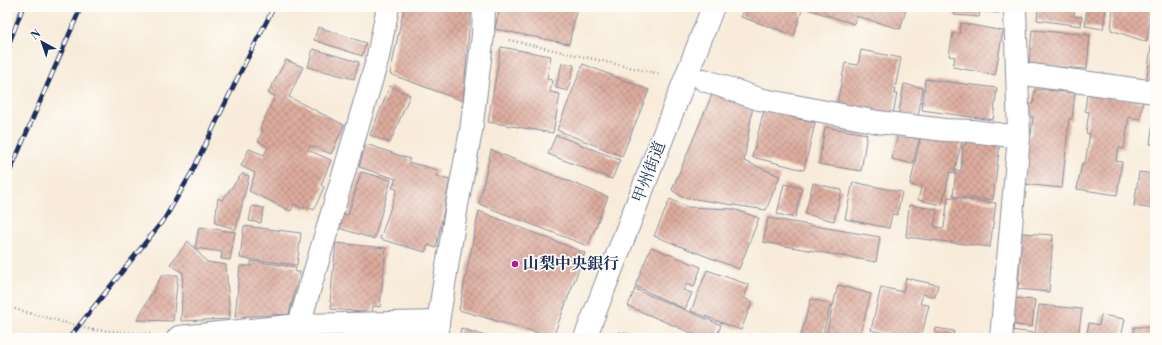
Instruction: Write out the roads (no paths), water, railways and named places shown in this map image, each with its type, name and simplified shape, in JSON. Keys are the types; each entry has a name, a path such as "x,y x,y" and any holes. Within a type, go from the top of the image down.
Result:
{"street":[{"path":"296,332 377,61 388,7"},
{"path":"178,338 186,336 296,332 438,330 457,205 471,131 483,35 484,7"},
{"name":"甲州街道","path":"585,338 713,7"},
{"path":"1001,338 1019,136 1015,7"},
{"path":"1017,74 1155,92"},
{"path":"704,80 759,99 878,122 944,130 972,131 1019,136"}],"railway":[{"path":"7,49 23,7"},
{"path":"7,178 81,7"},
{"path":"69,338 165,218 192,172 274,7"}],"place":[{"name":"山梨中央銀行","path":"515,264"}]}
